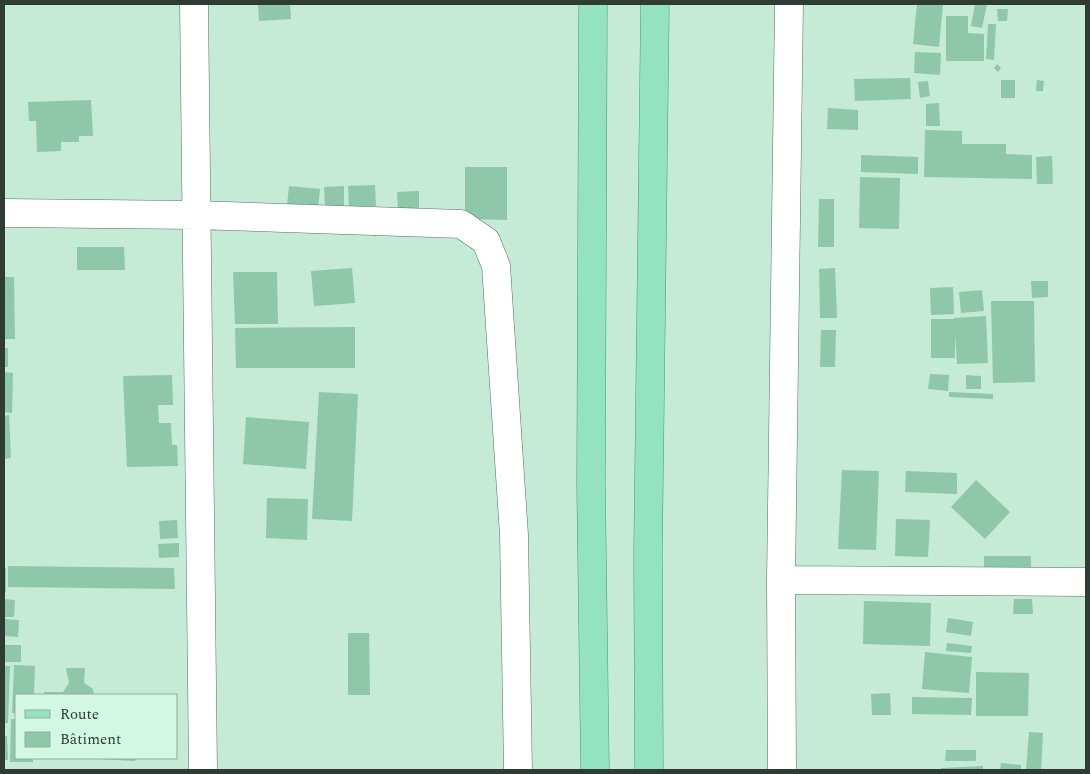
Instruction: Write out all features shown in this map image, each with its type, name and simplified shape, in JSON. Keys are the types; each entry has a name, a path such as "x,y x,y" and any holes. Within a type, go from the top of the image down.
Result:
{"main road":[{"path":"593,4 591,485 595,770"},
{"path":"649,770 648,553 655,4"}],"street":[{"path":"194,4 203,770"},
{"path":"782,770 781,580 789,4"},
{"path":"4,213 196,215 461,224 486,242 496,266 514,535 518,770"},
{"path":"781,580 1086,582"}],"building":[{"path":"258,4 290,4 291,19 259,21"},
{"path":"917,4 943,4 939,47 913,44"},
{"path":"975,4 987,4 982,28 971,26"},
{"path":"997,9 1008,9 1007,21 998,21"},
{"path":"946,16 968,16 968,33 984,34 984,61 946,61"},
{"path":"988,24 996,24 994,60 986,59"},
{"path":"915,52 941,53 940,75 914,73"},
{"path":"997,64 1001,68 998,72 994,68"},
{"path":"910,78 911,99 855,101 854,79"},
{"path":"1001,80 1015,80 1015,98 1001,98"},
{"path":"1037,80 1044,81 1043,91 1036,91"},
{"path":"928,81 930,96 920,98 918,82"},
{"path":"91,100 93,136 79,136 79,142 61,142 61,151 37,152 36,121 29,121 28,102"},
{"path":"939,103 940,126 926,126 926,104"},
{"path":"828,108 858,110 858,130 827,129"},
{"path":"925,130 962,131 962,144 1006,144 1006,154 1032,155 1032,179 924,177"},
{"path":"861,155 918,157 918,174 861,172"},
{"path":"1052,156 1053,184 1037,184 1036,157"},
{"path":"465,167 507,167 507,220 465,219"},
{"path":"860,177 900,178 899,229 859,228"},
{"path":"375,185 376,206 349,207 348,186"},
{"path":"289,186 320,189 318,208 287,206"},
{"path":"344,186 344,207 325,208 324,187"},
{"path":"419,191 419,210 398,210 397,192"},
{"path":"819,199 834,199 834,247 818,247"},
{"path":"77,247 124,247 125,270 77,270"},
{"path":"352,268 355,303 314,306 311,271"},
{"path":"835,268 837,318 820,318 819,269"},
{"path":"233,272 277,272 278,324 235,324"},
{"path":"4,277 14,277 15,339 4,339"},
{"path":"1031,281 1048,281 1048,297 1032,298"},
{"path":"953,287 954,314 931,315 930,288"},
{"path":"982,290 984,311 961,313 959,292"},
{"path":"991,301 1034,301 1035,382 993,383"},
{"path":"986,316 988,363 957,364 955,333 955,358 931,358 931,319"},
{"path":"355,327 355,368 236,368 235,328"},
{"path":"821,330 836,330 835,367 820,367"},
{"path":"4,348 8,348 8,367 4,367"},
{"path":"4,372 13,373 12,413 4,412"},
{"path":"930,374 949,375 948,391 928,389"},
{"path":"172,375 173,405 158,405 159,423 171,423 172,445 177,445 178,466 127,467 123,376"},
{"path":"966,375 981,376 981,389 966,389"},
{"path":"319,392 358,394 352,521 312,519"},
{"path":"949,392 993,394 993,399 949,397"},
{"path":"9,415 11,458 4,459 4,416"},
{"path":"246,417 309,422 306,469 243,464"},
{"path":"842,470 879,471 876,550 838,549"},
{"path":"906,471 957,473 957,494 905,492"},
{"path":"976,480 1010,512 985,539 951,507"},
{"path":"267,498 308,499 307,540 266,538"},
{"path":"896,519 930,520 928,557 895,556"},
{"path":"177,520 178,538 160,539 159,521"},
{"path":"179,543 179,557 159,558 158,544"},
{"path":"984,556 1031,556 1031,570 984,571"},
{"path":"8,566 174,568 175,589 8,587"},
{"path":"4,568 6,568 6,592 4,592"},
{"path":"4,599 15,600 14,617 4,617"},
{"path":"1014,599 1032,599 1033,614 1013,614"},
{"path":"864,601 931,603 930,646 863,644"},
{"path":"948,618 973,622 971,636 946,632"},
{"path":"4,619 19,620 18,637 4,636"},
{"path":"348,633 369,633 370,695 348,695"},
{"path":"947,643 972,646 971,653 946,651"},
{"path":"4,645 21,645 21,662 4,662"},
{"path":"925,652 972,657 969,693 922,689"},
{"path":"14,665 35,666 34,694 15,694 15,713 12,713"},
{"path":"4,666 10,666 8,723 4,723"},
{"path":"66,668 85,668 84,683 93,689 94,694 44,694 44,692 63,692 69,683"},
{"path":"976,672 1029,673 1028,716 976,716"},
{"path":"890,693 891,715 872,715 871,694"},
{"path":"912,697 972,698 971,715 912,714"},
{"path":"11,719 15,719 15,759 33,759 33,762 10,762"},
{"path":"1029,732 1043,733 1041,770 1026,770"},
{"path":"4,736 7,736 8,760 4,760"},
{"path":"946,750 976,750 976,761 945,761"},
{"path":"99,759 135,759 135,761"},
{"path":"1001,763 1021,765 1021,770 1000,770"},
{"path":"983,766 983,770 941,770 941,768"}]}
